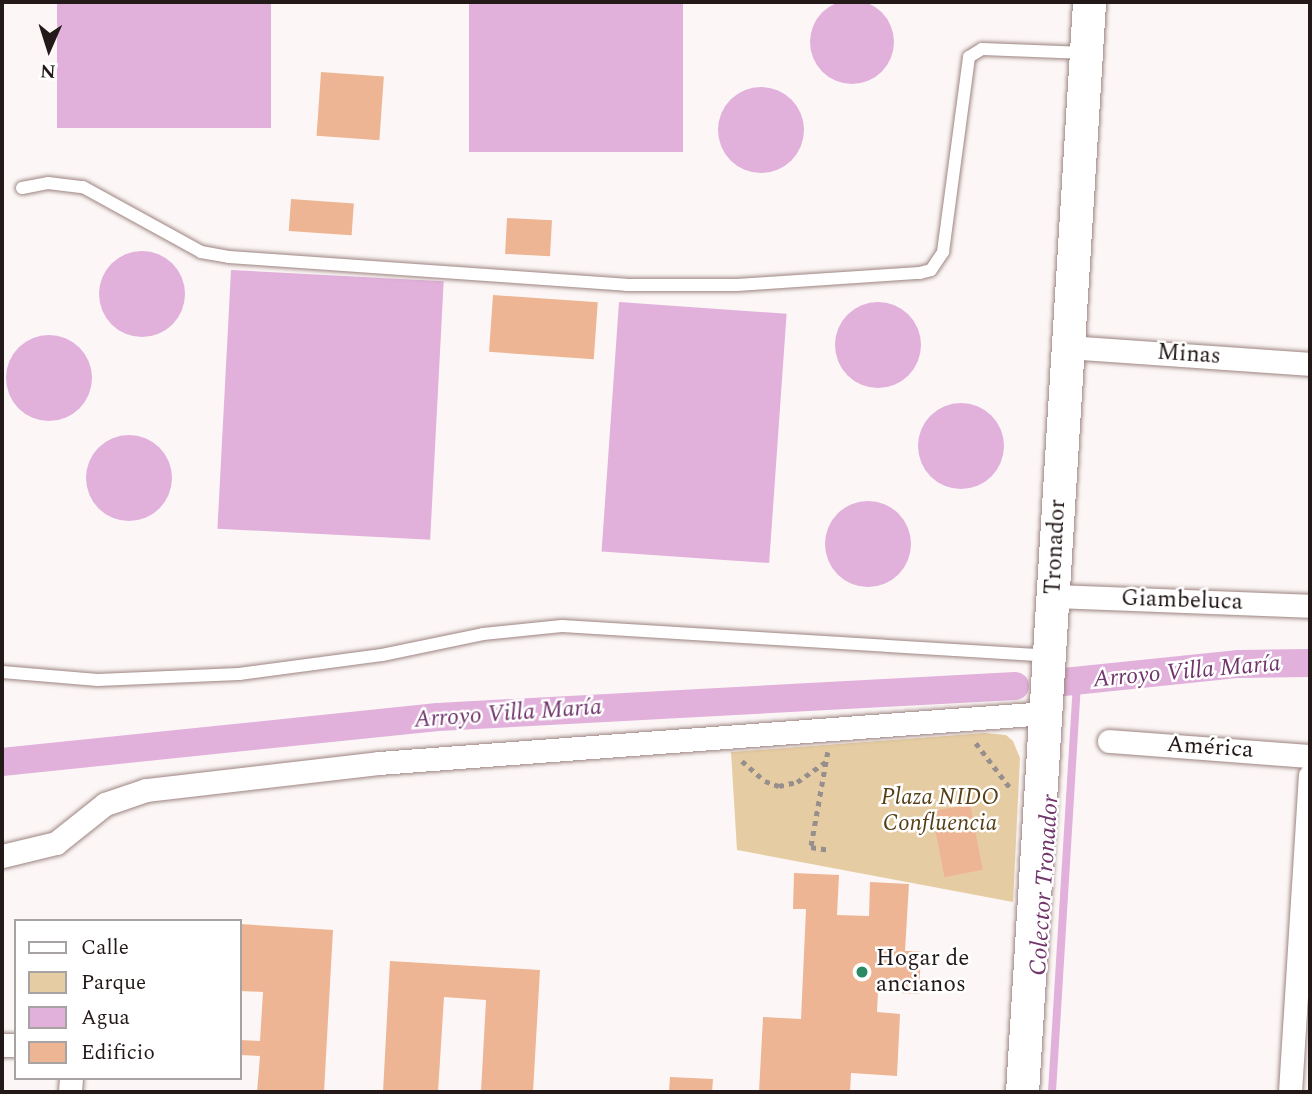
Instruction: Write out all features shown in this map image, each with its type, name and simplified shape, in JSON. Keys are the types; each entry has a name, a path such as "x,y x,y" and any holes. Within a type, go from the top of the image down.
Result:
{"main road":[{"name":"Tronador","path":"1023,1092 1089,2"}],"street":[{"name":"Minas","path":"1068,347 1310,364"},
{"name":"Giambeluca","path":"1053,596 1310,606"},
{"path":"2,856 56,843 104,804 146,790 379,763 1045,713"},
{"name":"América","path":"1110,741 1310,756"},
{"path":"1290,1092 1310,776"}],"lane":[{"path":"22,188 48,183 83,187 201,252 229,257 626,285 737,285 920,273 931,270 943,253 969,57 982,48 1086,53"},
{"path":"2,672 98,680 239,674 382,655 483,634 562,625 1049,656"}],"path":[{"path":"961,741 974,740 1014,793"},
{"path":"815,752 841,750"},
{"path":"828,751 811,847 830,850"},
{"path":"751,756 735,757 765,781 779,786 797,782 826,761"}],"green space":[{"name":"Plaza NIDO Confluencia","path":"985,733 1006,735 1013,741 1020,758 1013,902 737,850 731,752"}],"water":[{"path":"844,0 860,0 876,7 887,18 894,34 891,58 882,72 860,84 844,84 828,77 817,66 810,50 810,34 817,18 828,7"},
{"path":"57,2 271,2 271,128 57,128"},
{"path":"469,2 683,2 683,152 469,152"},
{"path":"761,87 785,94 797,106 804,130 797,154 785,166 761,173 737,166 725,154 718,130 725,106 737,94"},
{"path":"142,251 166,258 178,270 185,294 178,318 166,330 142,337 118,330 106,318 99,294 106,270 118,258"},
{"path":"231,270 444,281 430,540 217,529"},
{"path":"619,302 787,314 769,563 602,551"},
{"path":"878,302 902,309 914,321 921,345 914,369 902,381 878,388 854,381 842,369 835,345 842,321 854,309"},
{"path":"49,335 73,342 85,354 92,378 85,402 73,414 49,421 25,414 13,402 6,378 13,354 25,342"},
{"path":"961,403 985,410 997,422 1004,446 997,470 985,482 961,489 937,482 925,470 918,446 925,422 937,410"},
{"path":"129,435 153,442 165,454 172,478 165,502 153,514 129,521 105,514 93,502 86,478 93,454 105,442"},
{"path":"868,501 892,508 904,520 911,544 904,568 892,580 868,587 844,580 832,568 825,544 832,520 844,508"}],"building":[{"path":"321,72 384,76 379,140 317,136"},
{"path":"291,199 354,203 352,235 289,231"},
{"path":"507,218 552,220 550,256 505,254"},
{"path":"493,295 598,302 594,359 489,352"},
{"path":"970,804 983,870 945,877 932,811"},
{"name":"Hogar de ancianos","path":"794,873 839,875 837,915 869,916 870,882 909,884 905,951 921,951 919,994 878,992 877,1012 900,1014 897,1076 851,1073 850,1092 759,1092 763,1017 801,1019 806,909 793,909"},
{"path":"242,924 333,930 324,1092 257,1092 260,1056 242,1055 242,1040 260,1041 263,992 242,991"},
{"path":"390,961 540,970 533,1092 481,1092 486,1000 444,997 438,1092 383,1092"},
{"path":"670,1077 713,1079 712,1092 669,1092"}],"waterway":[{"name":"Arroyo Villa María","path":"1064,682 1239,664 1310,663"},
{"name":"Colector Tronador","path":"1052,1092 1077,681"},
{"name":"Arroyo Villa María","path":"2,762 438,717 1015,686"}],"place":[{"name":"Hogar de ancianos","path":"862,972"}]}
